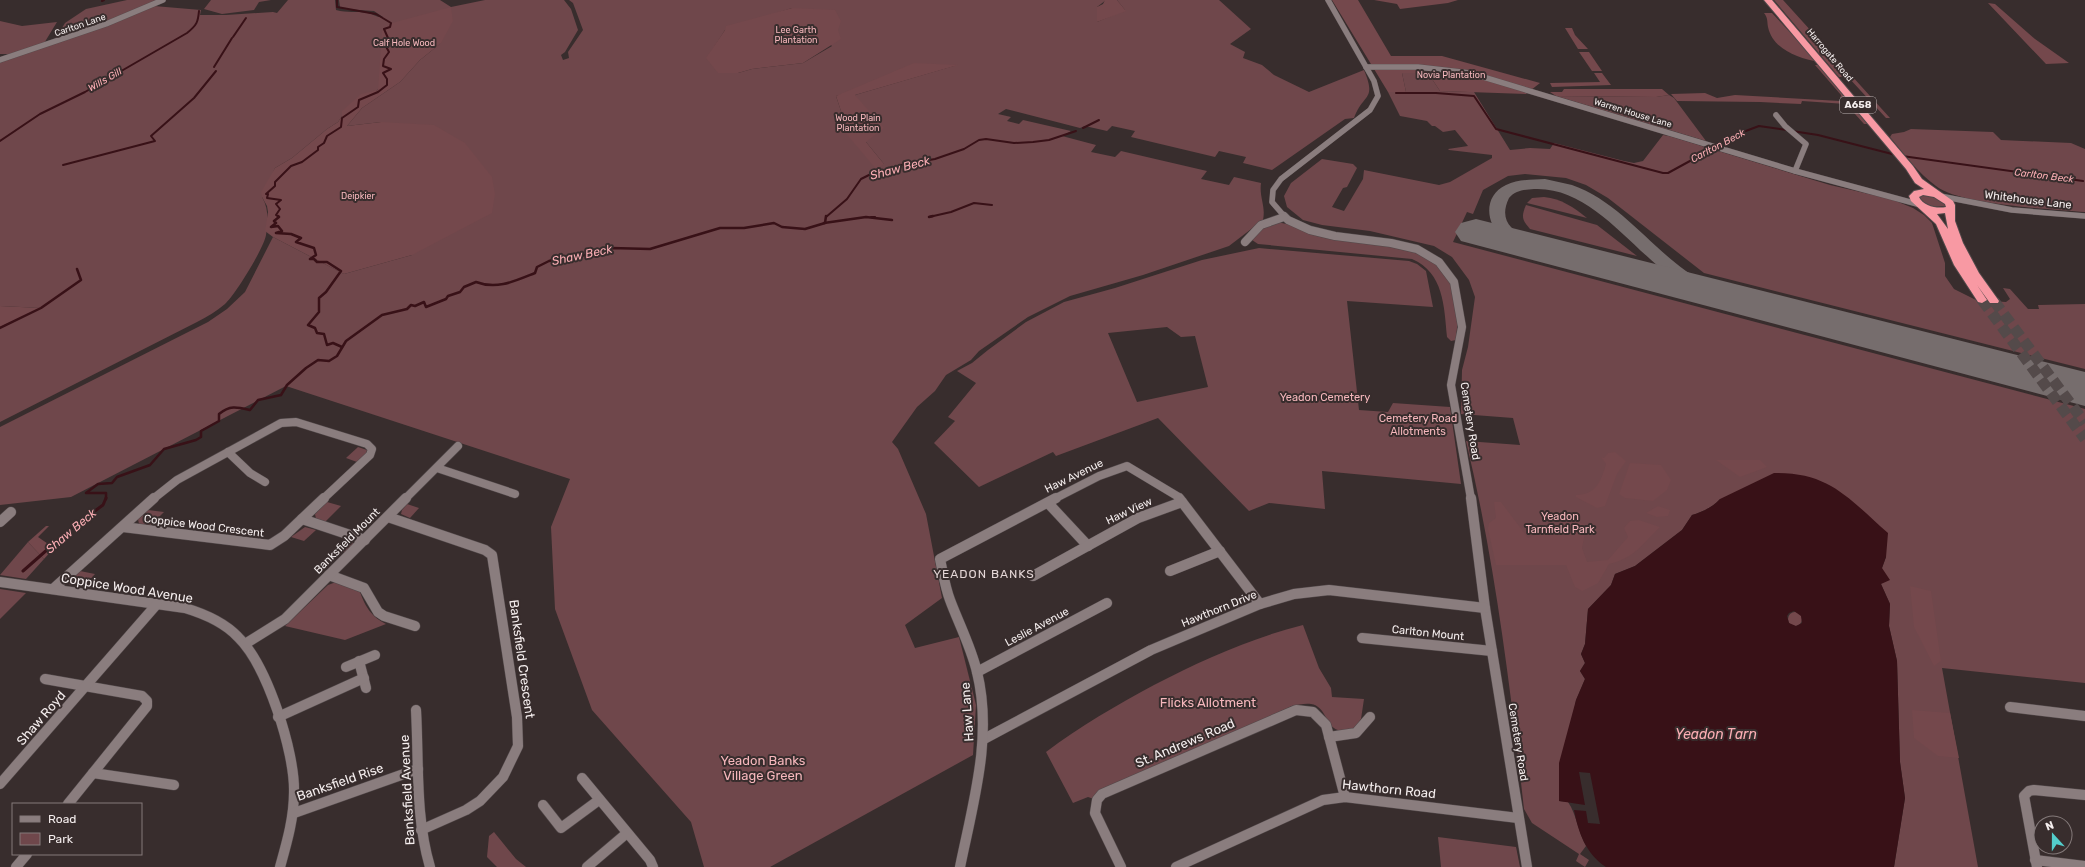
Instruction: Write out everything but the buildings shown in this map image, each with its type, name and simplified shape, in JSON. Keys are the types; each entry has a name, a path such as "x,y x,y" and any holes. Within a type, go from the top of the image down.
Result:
{"highway":[{"name":"Harrogate Road","path":"1768,0 1895,149 1918,180 1950,203 1950,209"},
{"path":"1918,180 1914,198 1921,206 1937,217 1942,224 1952,251 1965,276 1982,300"},
{"path":"1916,194 1926,192 1939,196"},
{"path":"1921,206 1941,211 1950,209 1950,219 1962,253 1972,272 1994,301"},
{"path":"1952,251 1962,253"}],"street":[{"name":"Carlton Lane","path":"0,60 96,28 164,0"},
{"name":"Cemetery Road","path":"1328,0 1377,87 1379,95 1377,103 1364,115 1288,172 1276,184 1271,196 1272,202 1284,217 1301,227 1334,235 1387,242 1416,249 1438,261 1452,276 1457,290 1462,326 1451,385 1474,518 1485,608 1527,867"},
{"name":"Warren House Lane","path":"1366,67 1413,65 1451,69 1470,73 1795,171 1892,196 1921,206"},
{"path":"1776,115 1785,126 1806,144 1795,171"},
{"name":"Warren House Lane","path":"1892,196 1916,194"},
{"name":"Whitehouse Lane","path":"1939,196 1968,203 2040,213 2085,216"},
{"name":"Whitehouse Lane","path":"1950,209 1968,203"},
{"path":"1245,242 1261,226 1284,217"},
{"name":"Coppice Wood Crescent","path":"53,590 123,527 177,480 281,423 291,421 370,446 372,449 370,455 281,540 266,545 123,527"},
{"name":"Banksfield Mount","path":"246,644 285,619 458,446"},
{"path":"228,452 250,473 265,482"},
{"name":"Haw Avenue","path":"940,559 1099,476 1127,466 1175,494 1260,604"},
{"path":"437,468 515,494"},
{"name":"Haw View","path":"1033,576 1138,518 1182,502"},
{"path":"1048,503 1088,546"},
{"path":"0,522 11,512"},
{"name":"Banksfield Crescent","path":"388,516 485,550 492,555 517,717 518,746 510,766 495,787 471,808 421,830"},
{"path":"302,519 365,540"},
{"path":"1170,571 1220,551"},
{"name":"Haw Lane","path":"940,559 946,588 968,644 977,672 982,698 984,739 960,867"},
{"path":"330,575 364,588 374,606 384,616 415,626"},
{"name":"Coppice Wood Avenue","path":"0,582 157,604 209,616 227,627 246,644 254,658 278,717 288,745 294,771 294,812 280,867"},
{"name":"Hawthorn Drive","path":"984,739 1151,650 1260,604 1294,594 1329,590 1485,608"},
{"name":"Leslie Avenue","path":"977,672 1107,603"},
{"name":"Shaw Royd","path":"0,784 157,604"},
{"name":"Carlton Mount","path":"1362,638 1492,651"},
{"path":"346,667 375,655"},
{"path":"359,661 366,688"},
{"path":"278,717 364,678"},
{"name":"Shaw Royd","path":"45,679 87,686"},
{"path":"69,803 147,706 147,701 142,696 87,686"},
{"path":"2010,707 2085,716"},
{"name":"St. Andrews Road","path":"1121,867 1095,813 1097,800 1102,794 1296,710 1305,709 1314,712 1321,717 1326,725 1345,797"},
{"name":"Banksfield Avenue","path":"416,710 421,830 425,853 430,867"},
{"path":"1329,737 1356,733 1370,717"},
{"name":"Banksfield Rise","path":"294,812 418,769"},
{"path":"93,773 174,785"},
{"path":"582,778 650,860 653,867"},
{"path":"2085,795 2034,790 2026,793 2024,801 2036,863 2085,866"},
{"name":"Hawthorn Road","path":"1176,867 1323,800 1345,797 1518,818"},
{"path":"543,805 561,828 599,800"},
{"path":"587,867 627,833"},
{"path":"16,867 26,855"}],"green space":[{"path":"127,0 161,0 53,42 65,23 86,9"},
{"path":"211,0 271,0 259,2 254,10 222,14 204,9"},
{"path":"288,0 335,0 336,10 368,13 383,17 374,11 343,9 340,7 339,0 440,0 451,7 485,0 564,0 571,9 578,30 565,52 561,55 563,60 569,58 568,52 583,30 573,3 569,0 1106,0 1097,7 1097,22 1125,10 1117,0 1219,0 1251,29 1230,44 1245,52 1243,58 1262,65 1274,75 1309,92 1364,70 1368,80 1369,92 1354,118 1345,119 1272,170 1243,163 1246,157 1219,151 1215,157 1131,137 1135,131 1112,126 1107,131 1085,126 1080,128 1006,109 998,114 1011,117 1007,121 1019,124 1023,120 1071,131 1062,136 1096,145 1091,152 1115,157 1121,151 1207,171 1201,179 1229,185 1234,177 1261,183 1264,210 1263,220 1229,246 1143,275 1070,296 1028,317 979,351 971,360 946,375 935,391 917,407 892,442 898,449 926,514 942,598 905,625 915,648 959,637 976,705 973,755 770,867 704,867 691,822 592,710 555,609 551,527 570,479 286,386 71,497 0,505 0,427 208,322 227,309 245,292 273,237 344,274 412,255 381,122 347,126 362,108 400,82 420,60 441,43 342,116 338,122 327,129 292,158 275,168 262,197 266,206 267,216 267,230 264,241 248,271 230,299 225,304 201,320 0,422 0,327 40,308 0,306 0,62 154,6 201,10 200,15 277,13","holes":["792,8 832,46 803,63 752,69 738,73 707,58 725,30","957,65 855,95 866,142 884,164 838,125 842,114 836,96"]},
{"path":"1105,0 1117,0 1126,11 1097,22 1097,7 1103,4"},
{"name":"Novia Plantation","path":"1332,0 1358,0 1391,56 1442,56 1540,83 1526,94 1440,91 1428,73 1402,73 1406,92 1388,92"},
{"path":"1374,0 1458,0 1448,3 1400,9 1397,4"},
{"path":"1774,0 1783,0 1890,118 1886,118 1848,77 1839,77"},
{"path":"1988,3 1995,4 2035,39 2069,63 2046,64"},
{"name":"Deipkier","path":"451,7 453,21 441,43 420,60 400,82 362,108 347,126 381,122 434,125 465,143 492,177 495,194 492,213 412,255 344,274 273,237 265,231 268,212 261,192 275,168 292,158 327,129 338,122 342,116 342,111 361,94 378,90 382,31 392,23"},
{"name":"Lee Garth Plantation","path":"792,8 835,10 841,21 838,30 841,39 803,63 752,69 738,73 718,73 706,58 725,30 726,26"},
{"path":"1764,13 1772,13 1818,62 1788,52 1775,42 1771,35 1767,18"},
{"path":"0,21 22,26 57,22 43,45 15,54 0,54"},
{"path":"1565,28 1572,28 1575,35 1588,49 1578,49"},
{"path":"1579,52 1589,52 1602,71 1592,71"},
{"name":"Wood Plain Plantation","path":"914,63 958,65 855,95 884,128 866,142 884,164 876,169 838,124 842,114 836,96"},
{"path":"1815,65 1819,65 1868,124 1864,124 1846,104 1802,101 1801,104 1677,101 1671,94 1705,93 1717,98 1735,95 1840,101 1841,95"},
{"name":"Yeadon Tarnfield Park","path":"1402,73 1428,73 1440,91 1474,92 1510,150 1530,148 1550,149 1554,143 1634,163 1643,161 1663,135 1669,136 1830,185 1891,199 1913,208 1924,215 1932,223 1945,263 1945,276 1954,289 1976,300 2006,302 2010,299 2003,288 2010,289 2028,309 2039,309 2038,305 2085,304 2085,369 1704,273 1608,198 1586,185 1566,178 1525,174 1508,176 1483,190 1473,214 1467,212 1453,242 2085,409 2085,683 1942,668 1978,867 1894,867 1905,798 1900,762 1897,661 1889,626 1890,604 1881,584 1882,568 1886,557 1720,499 1707,509 1692,515 1682,530 1635,566 1615,574 1611,585 1588,609 1585,644 1581,654 1585,663 1580,671 1585,679 1576,700 1559,801 1568,802 1573,812 1586,846 1580,854 1589,860 1585,867 1576,861 1579,854 1532,823 1524,809 1501,624 1485,532 1466,441 1520,445 1513,418 1461,414 1462,370 1468,347 1475,297 1469,280 1452,257 1434,246 1370,231 1322,225 1303,220 1287,207 1284,196 1291,183 1322,159 1353,164 1357,168 1347,187 1343,188 1332,207 1344,211 1363,179 1364,170 1439,185 1450,182 1492,158 1492,155 1449,150 1448,149 1468,146 1455,130 1443,132 1435,126 1432,126 1427,121 1400,116 1388,92 1406,92"},
{"path":"1594,73 1602,73 1611,85 1552,87 1550,83 1600,82"},
{"path":"1564,89 1662,89 1669,95 1656,97 1556,96 1550,92 1562,92"},
{"path":"1669,95 1674,98 1706,141 1556,96 1656,97"},
{"path":"1911,129 1993,132 2001,140 2071,143 2085,149 2085,212 1985,202 1964,198 1948,192 1936,186 1923,175 1890,137 1892,134"},
{"path":"1933,195 1946,204 1945,206 1933,207 1922,203 1918,196"},
{"path":"1544,197 1567,204 1587,218 1527,203 1532,198"},
{"path":"1526,205 1597,225 1637,256 1530,229 1523,218"},
{"path":"1277,222 1414,251 1440,267 1452,283 1458,315 1456,340 1451,341 1447,337 1445,314 1440,292 1431,273 1423,265 1412,259 1258,244 1252,240 1252,237 1261,229"},
{"path":"1259,248 1409,261 1417,264 1426,271 1433,307 1347,301 1359,410 1388,412 1393,403 1450,407 1461,484 1322,471 1325,509 1269,503 1249,511 1158,418 1056,456 1053,452 979,487 934,443 955,421 948,417 976,383 957,371 972,363 1026,322 1064,302 1115,288 1202,260","holes":["1167,327 1181,337 1195,336 1208,387 1137,402 1108,333"]},
{"path":"0,306 41,308 0,327"},
{"path":"358,447 367,450 366,454 357,462 346,458"},
{"path":"1615,452 1626,461 1617,474 1605,506 1597,508 1576,497 1576,495 1588,493 1597,486 1606,464 1601,457 1604,458 1608,453"},
{"path":"1716,460 1760,460 1767,467 1740,477"},
{"path":"1630,463 1661,465 1671,480 1667,490 1653,501 1625,498 1619,494"},
{"path":"327,502 341,506 325,522 316,519 315,514"},
{"path":"1494,502 1501,502 1528,538 1569,519 1584,524 1586,528 1582,548 1587,562 1608,560 1628,537 1624,528 1630,521 1639,520 1660,527 1638,550 1625,558 1609,564 1598,583 1582,591 1575,587 1566,565 1496,565 1488,529 1489,523 1496,518"},
{"path":"407,504 419,508 410,518 401,514 402,510"},
{"path":"1658,506 1670,510 1668,516 1657,517 1646,513"},
{"path":"148,510 164,512 151,525 139,524 138,519"},
{"path":"46,526 49,526 38,537 54,548 44,559 28,542"},
{"path":"305,527 316,530 304,541 291,537"},
{"path":"345,538 352,541 353,544 346,553 334,549"},
{"path":"28,542 44,559 26,579 0,575"},
{"path":"80,571 95,574 83,587 69,585 71,580"},
{"path":"336,582 360,592 364,603 370,611 376,618 386,624 345,640 285,626 328,585"},
{"path":"1910,586 1931,591 1941,661 1934,666 1914,627"},
{"path":"0,589 26,593 0,619"},
{"path":"1795,612 1800,614 1802,619 1800,624 1795,626 1790,624 1788,619 1790,614"},
{"name":"Flicks Allotment","path":"1303,625 1319,668 1331,688 1332,697 1364,699 1361,719 1354,729 1342,731 1334,728 1320,708 1311,704 1292,706 1109,790 1097,800 1088,797 1073,803 1046,752 1099,716 1172,676 1209,658 1246,643"},
{"path":"1912,710 1950,713 1959,758 1938,756 1914,738"},
{"path":"494,832 516,859 526,867 497,867 487,857 489,836"},
{"path":"1438,837 1516,847 1520,867 1441,867"}],"water":[{"name":"Yeadon Tarn","path":"1774,473 1810,477 1837,490 1850,499 1888,533 1886,557 1882,568 1890,580 1881,584 1890,604 1889,626 1897,661 1900,762 1905,798 1894,867 1606,867 1593,856 1584,842 1574,810 1586,811 1588,823 1600,824 1590,773 1579,772 1585,805 1559,801 1559,763 1576,700 1585,679 1580,671 1585,663 1581,654 1585,644 1588,609 1611,585 1615,574 1635,566 1682,530 1692,515 1707,509 1720,499","holes":["1794,611 1801,616 1802,623 1796,626 1789,623 1787,616 1789,613"]}],"waterway":[{"path":"279,217 276,215 280,209 276,204 281,200 267,198 268,194 266,194 275,186 275,182 291,166 302,162 318,150 318,147 324,143 327,136 341,127 342,118 358,107 359,100 378,92 387,85 387,79 383,73 391,69 383,66 384,59 389,52 383,41 388,38 384,29 390,27 391,23 376,14 337,7 337,0"},
{"name":"Wills Gill","path":"0,141 40,114 85,92 187,33 196,23 199,11"},
{"path":"233,37 246,18"},
{"path":"214,67 232,38"},
{"path":"63,165 155,141 151,136 194,98 216,71"},
{"name":"Carlton Beck","path":"1396,93 1436,93 1474,96 1496,129 1663,173 1668,173 1743,132 1759,126 1787,130"},
{"name":"Shaw Beck","path":"1083,128 1099,120"},
{"name":"Shaw Beck","path":"826,217 847,199 861,179 869,175 896,169 901,165 935,159 964,149 979,140 986,139 1014,143 1033,142 1049,140 1076,131"},
{"name":"Carlton Beck","path":"1792,131 1818,135 1896,155"},
{"name":"Carlton Beck","path":"1902,156 2083,181"},
{"path":"933,216 929,217 951,212 974,203 992,205"},
{"name":"Shaw Beck","path":"825,223 826,216"},
{"path":"279,217 274,221 276,223 271,227 278,226 282,231 276,233 291,234 301,238 296,242 314,248 316,255 310,259 314,259 317,262 327,262 341,271 326,292 319,298 319,312 308,325 315,328 317,333 324,334 327,345 333,343 342,347"},
{"path":"825,223 866,217 892,220"},
{"name":"Shaw Beck","path":"106,498 106,493 86,493 98,484 112,483 117,477 150,465 164,449 196,440 201,437 201,431 219,421 219,414 223,411 230,408 250,410 258,400 281,395 287,385 306,368 318,360 329,361 337,356 346,341 382,315 407,309 411,305 415,306 424,302 426,307 446,299 448,296 460,292 464,287 476,282 491,285 506,284 535,273 537,267 549,261 569,256 590,255 611,248 650,249 720,228 744,228 774,223 782,227 805,229 825,223"},
{"path":"0,328 41,308 81,280 77,269"},
{"name":"Shaw Beck","path":"23,571 73,527 103,505 106,498"}],"taxiway":[{"path":"1543,250 1516,239 1502,228 1498,220 1497,212 1499,201 1505,192 1511,188 1522,185 1545,184 1567,189 1588,199 1608,213 1680,275 1700,286 1736,299"}],"runway":[{"path":"1476,232 2085,389"}],"tunnel":[{"path":"1982,300 2085,439"},
{"path":"1994,301 2085,423"}],"district":[{"name":"YEADON BANKS","path":"984,574"}],"park label":[{"name":"Calf Hole Wood","path":"404,43"},
{"name":"Yeadon Cemetery","path":"1325,397"},
{"name":"Cemetery Road Allotments","path":"1418,424"},
{"name":"Yeadon Banks Village Green","path":"763,768"}]}
